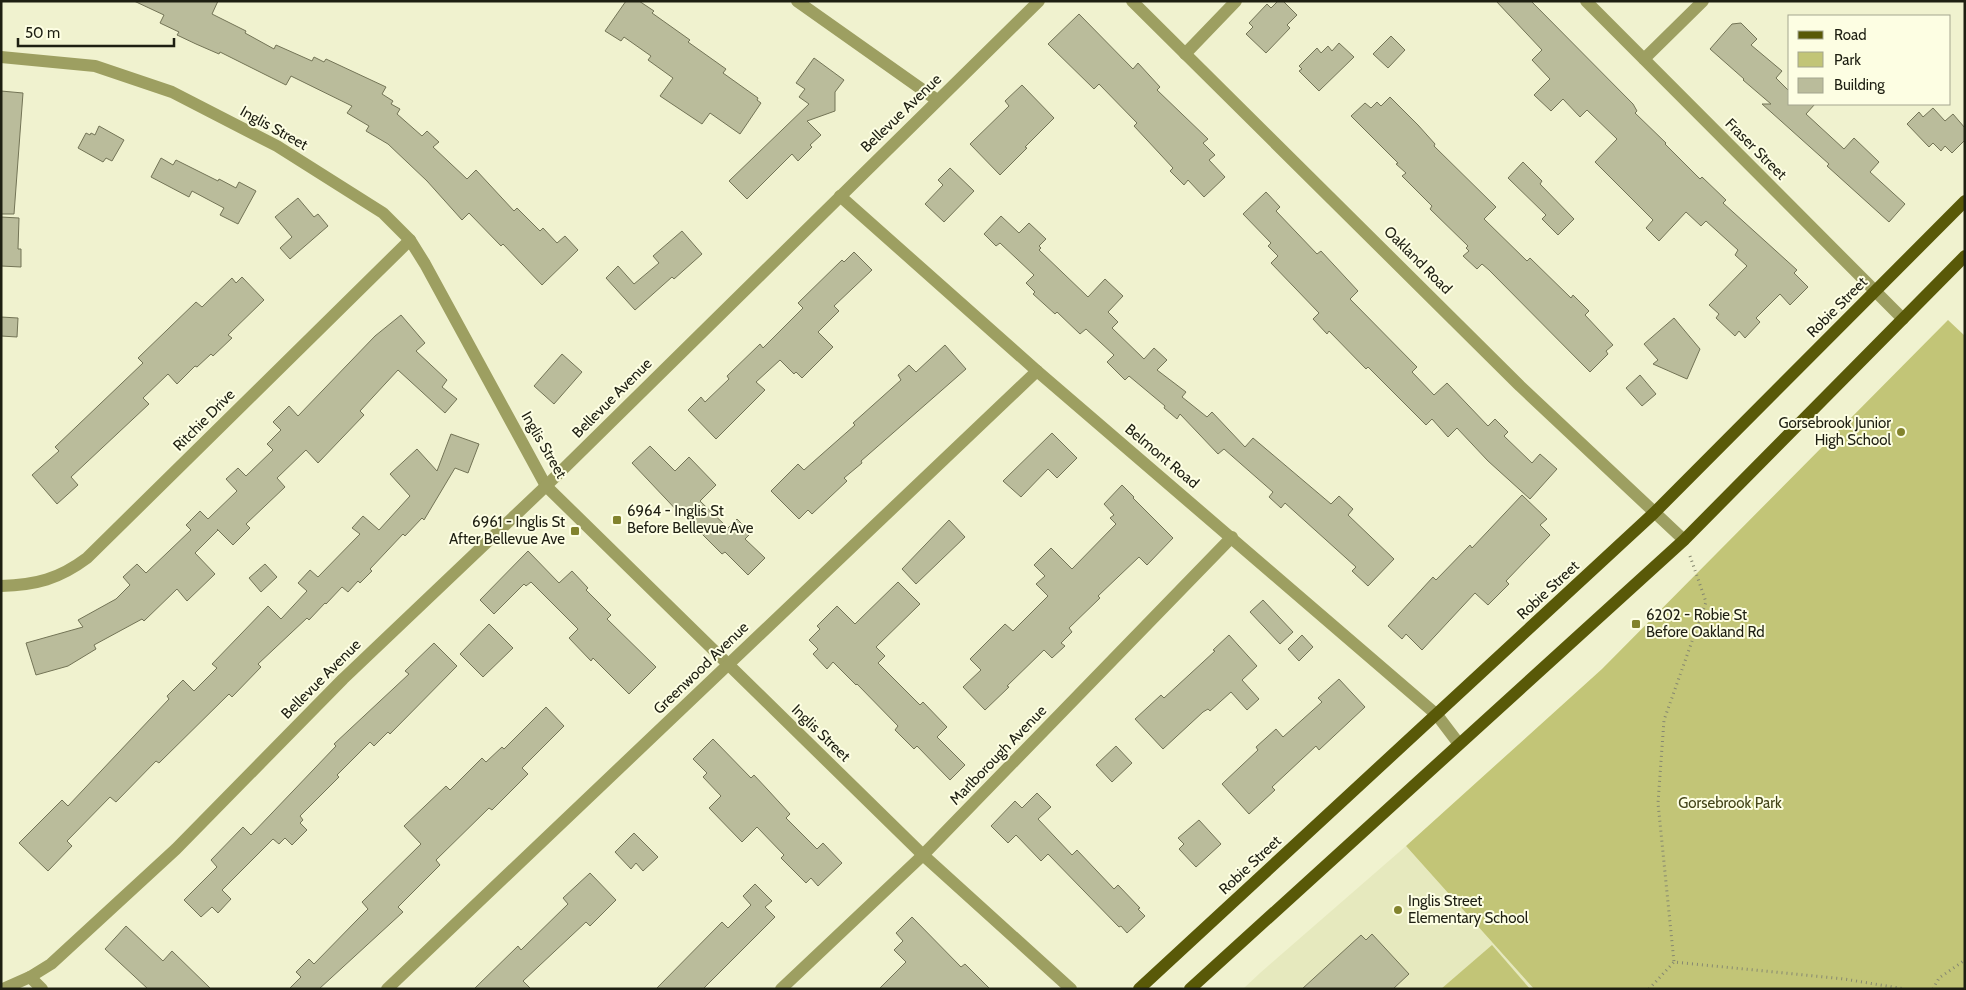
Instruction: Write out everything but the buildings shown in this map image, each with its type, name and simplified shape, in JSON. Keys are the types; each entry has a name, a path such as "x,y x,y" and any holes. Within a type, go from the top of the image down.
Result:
{"main road":[{"name":"Robie Street","path":"1139,989 1654,513 1965,201"},
{"path":"1190,989 1684,540 1965,256"}],"street":[{"path":"796,1 937,100"},
{"name":"Bellevue Avenue","path":"3,989 30,977 51,964 176,849 343,679 546,486 1039,1"},
{"name":"Oakland Road","path":"1132,1 1520,386 1684,540"},
{"path":"1185,54 1236,1"},
{"name":"Fraser Street","path":"1586,1 1903,319"},
{"path":"1644,59 1703,1"},
{"name":"Inglis Street","path":"1,57 95,66 172,92 277,146 383,213 410,240 425,264 546,486 923,855 1070,989"},
{"name":"Belmont Road","path":"840,196 1037,371 1437,715 1459,744"},
{"name":"Ritchie Drive","path":"1,586 24,586 41,582 59,575 87,558 410,240"},
{"name":"Greenwood Avenue","path":"387,989 1037,371"},
{"name":"Marlborough Avenue","path":"781,989 923,855 1232,537"},
{"path":"30,977 42,989"}],"path":[{"path":"1649,989 1674,962 1658,803 1664,720 1706,602 1684,540"},
{"path":"1933,989 1940,978 1965,960"},
{"path":"1674,962 1844,979 1905,989"}],"shaded area":[{"name":"Inglis Street Elementary School","path":"1406,846 1534,989 1243,989 1260,973"}],"green space":[{"name":"Gorsebrook Park","path":"1948,320 1965,336 1965,989 1534,989 1406,846 1602,669"},
{"path":"1492,945 1530,989 1441,989"}],"place":[{"name":"Gorsebrook Junior High School","path":"1901,432"},
{"name":"6964 - Inglis St Before Bellevue Ave","path":"617,520"},
{"name":"6961 - Inglis St After Bellevue Ave","path":"575,531"},
{"name":"6202 - Robie St Before Oakland Rd","path":"1636,624"},
{"name":"Inglis Street Elementary School","path":"1398,910"}]}
